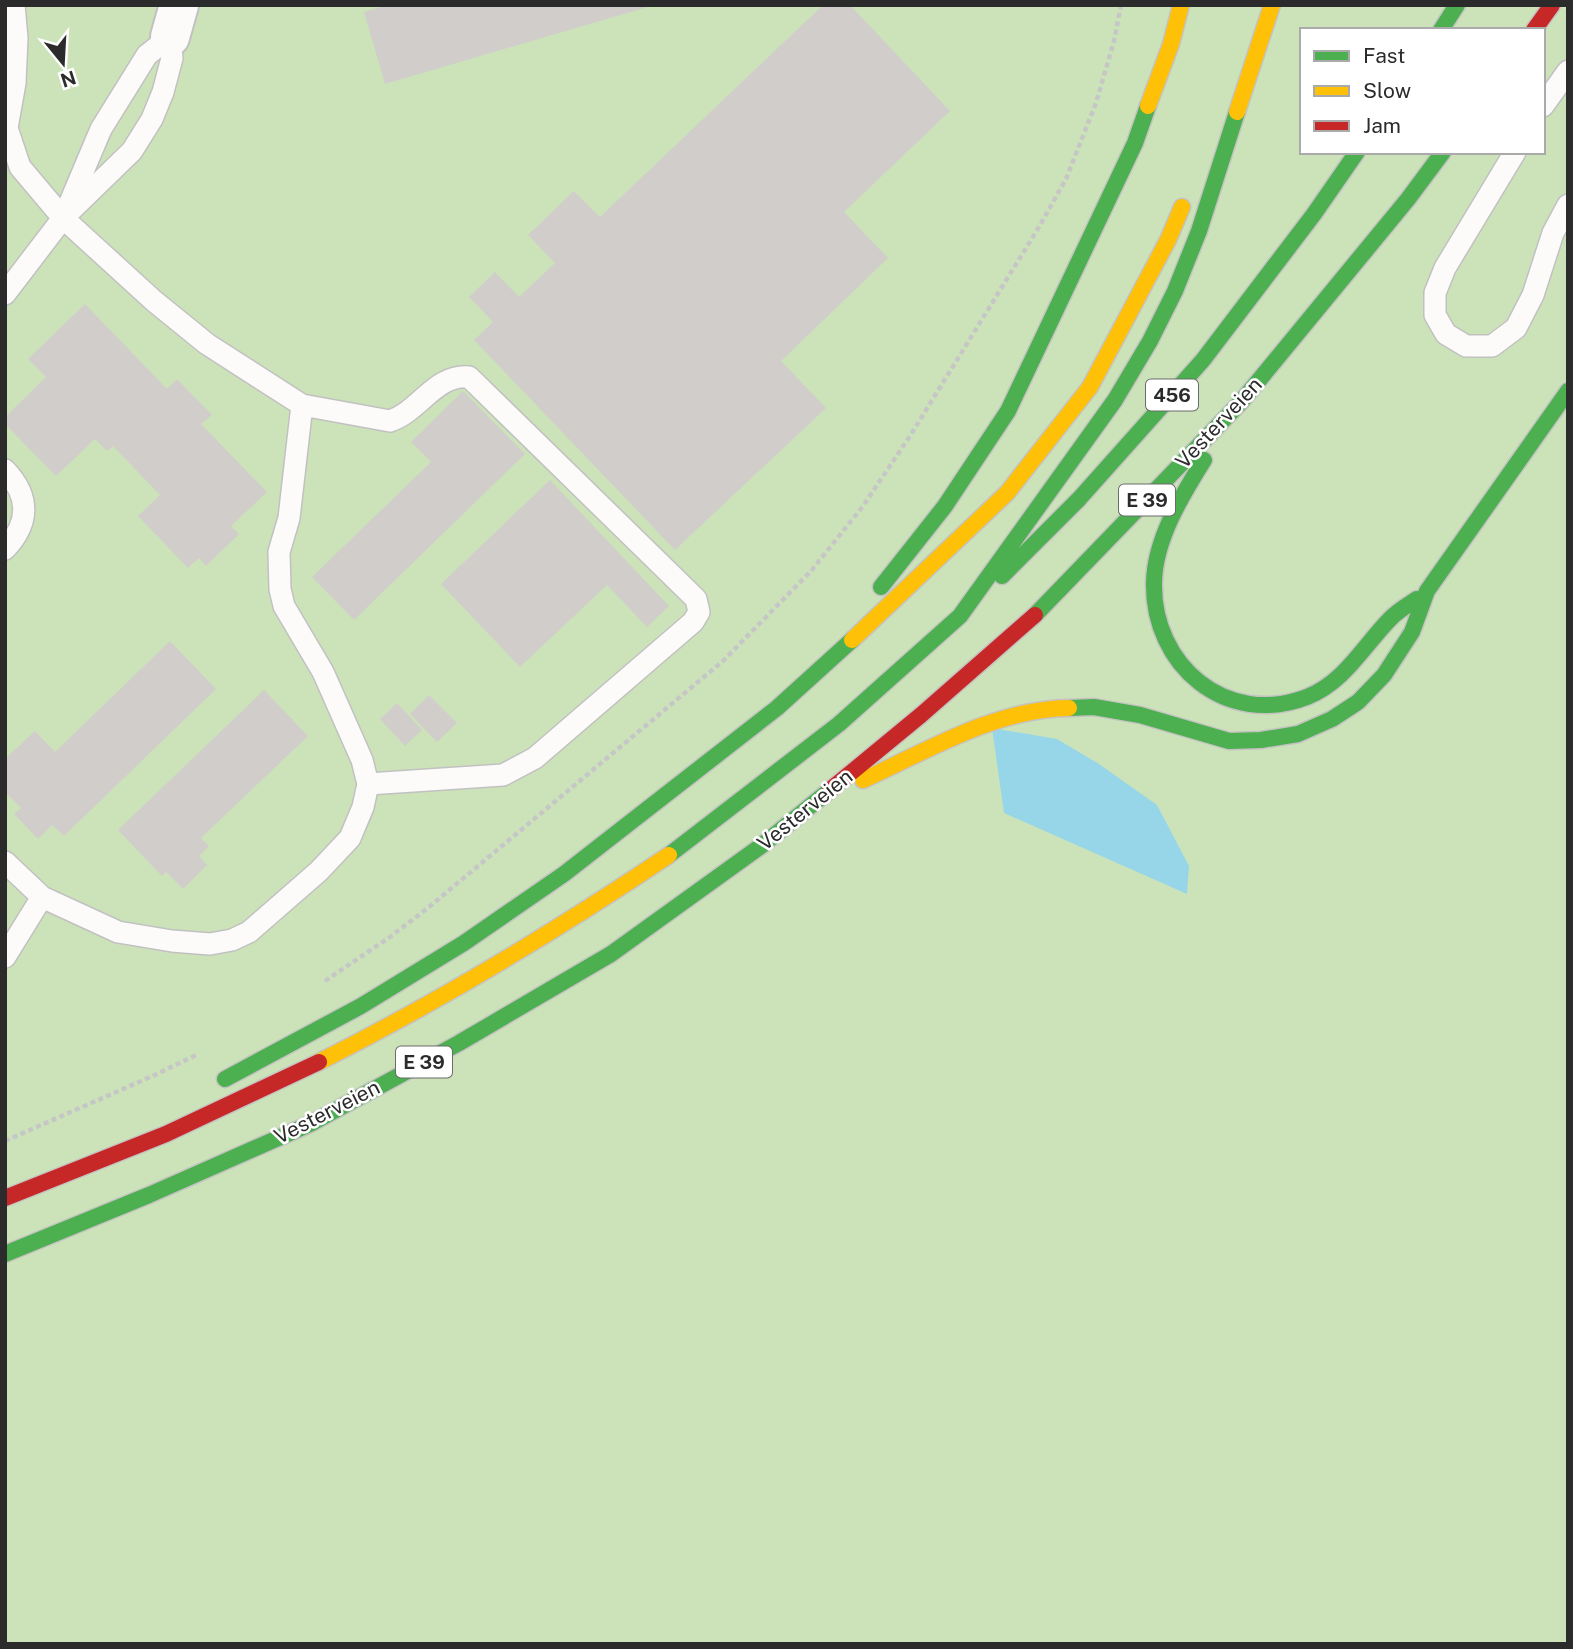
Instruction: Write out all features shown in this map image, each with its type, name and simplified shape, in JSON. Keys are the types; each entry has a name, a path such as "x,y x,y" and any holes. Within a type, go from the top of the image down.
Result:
{"main road":[{"path":"777,708 945,506 1007,411 1135,142 1171,44 1181,5"},
{"name":"E 39","path":"1215,129 1270,5"},
{"name":"E 39","path":"5,1198 166,1134 278,1083 382,1030 488,971 592,907 682,846 839,724 960,616 1115,400 1150,341 1199,232 1270,5"},
{"path":"1442,28 1457,5"},
{"path":"1535,28 1552,5"},
{"name":"456","path":"960,616 1079,499 1203,360 1314,214 1356,154"},
{"name":"Vesterveien","path":"5,1254 149,1195 310,1124 459,1043 611,954 761,846 921,715 1034,616 1241,402 1408,199 1442,154"},
{"path":"206,1088 361,1006 464,943 564,874 777,708 900,597 1015,482 1090,387 1168,240 1189,191"},
{"name":"E 39","path":"807,807 984,725 1018,713 1049,708 1094,707 1140,715 1229,741 1261,740 1298,734 1332,719 1358,702 1384,675 1412,632 1427,591 1568,391"},
{"name":"E 39","path":"1241,402 1188,484 1160,551 1154,580 1155,611 1164,640 1177,661 1198,684 1222,696 1248,703 1275,704 1307,696 1339,676 1363,654 1393,616 1427,591"}],"lane":[{"path":"14,5 17,38 15,83 6,128 20,167 63,218 154,301 207,344 303,405 390,421 403,416 435,388 455,376 469,377 696,599 699,612 693,622 535,758 508,774 368,784"},
{"path":"63,218 101,129 147,55 174,21"},
{"path":"5,294 63,218 132,151 152,119 173,58 174,21"},
{"path":"1545,103 1568,71"},
{"path":"1514,154 1445,268 1435,293 1435,315 1446,334 1466,346 1492,346 1516,328 1533,295 1553,233 1568,205"},
{"path":"5,862 42,897 127,934 210,944 232,940 249,932 319,871 350,838 363,807 368,784 362,760 323,672 284,606 280,589 279,552 289,517 303,405"},
{"path":"5,470 15,480 24,504 25,519 17,537 5,549"},
{"path":"5,957 42,897"}],"path":[{"path":"318,985 390,937 429,907 723,661 811,571 863,506 910,436 1040,227 1077,155 1096,103 1115,41 1121,5"},
{"path":"5,1140 158,1074 201,1052"}],"green space":[{"path":"5,5 1568,5 1568,1644 5,1644"}],"water":[{"path":"992,728 1057,739 1099,764 1157,805 1189,866 1187,894 1004,813"}],"building":[{"path":"387,5 651,6 385,84 364,12"},
{"path":"823,5 850,5 950,111 844,212 888,258 781,361 826,408 675,550 474,340 493,322 469,297 495,272 519,297 555,263 528,235 574,191 600,217"},
{"path":"85,304 167,389 177,379 212,415 201,424 267,492 231,526 239,534 206,566 199,558 188,568 138,516 160,495 113,446 107,451 95,439 56,476 5,424 5,417 46,377 28,359"},
{"path":"463,391 525,454 354,620 312,577 431,462 411,442"},
{"path":"550,480 669,606 647,627 607,585 520,667 441,584"},
{"path":"170,641 216,689 64,836 52,825 38,839 14,814 21,808 5,792 5,759 35,731 55,752"},
{"path":"264,690 308,736 201,838 209,846 199,856 207,865 183,889 166,872 162,876 118,830"},
{"path":"429,695 457,723 437,742 410,714"},
{"path":"397,703 422,730 405,746 380,719"}],"traffic: fast":[{"path":"1442,28 1457,5"},
{"path":"881,587 945,506 1008,411 1135,143 1148,106"},
{"path":"669,855 839,724 960,616 1115,400 1150,341 1175,291 1199,231 1237,112"},
{"path":"1002,576 1079,499 1203,360 1314,214 1356,154"},
{"path":"1035,615 1241,402 1408,199 1442,154"},
{"path":"1069,708 1094,707 1140,715 1229,741 1261,740 1298,734 1332,719 1358,702 1384,675 1412,632 1427,591 1568,391"},
{"path":"1204,460 1164,534 1154,582 1157,612 1166,639 1180,663 1199,682 1222,696 1249,704 1277,704 1307,697 1343,673 1391,618 1417,599"},
{"path":"225,1079 361,1006 464,943 564,874 777,708 852,640"},
{"path":"5,1254 149,1195 310,1124 459,1043 611,954 761,846 830,790"}],"traffic: slow":[{"path":"1148,106 1171,44 1181,5"},
{"path":"1237,112 1272,5"},
{"path":"852,640 1007,493 1090,387 1168,240 1182,207"},
{"path":"863,780 989,723 1015,715 1069,708"},
{"path":"319,1062 409,1015 497,964 669,855"}],"traffic: jam":[{"path":"1535,28 1552,5"},
{"path":"830,790 1035,615"},
{"path":"5,1198 166,1134 319,1062"}]}
